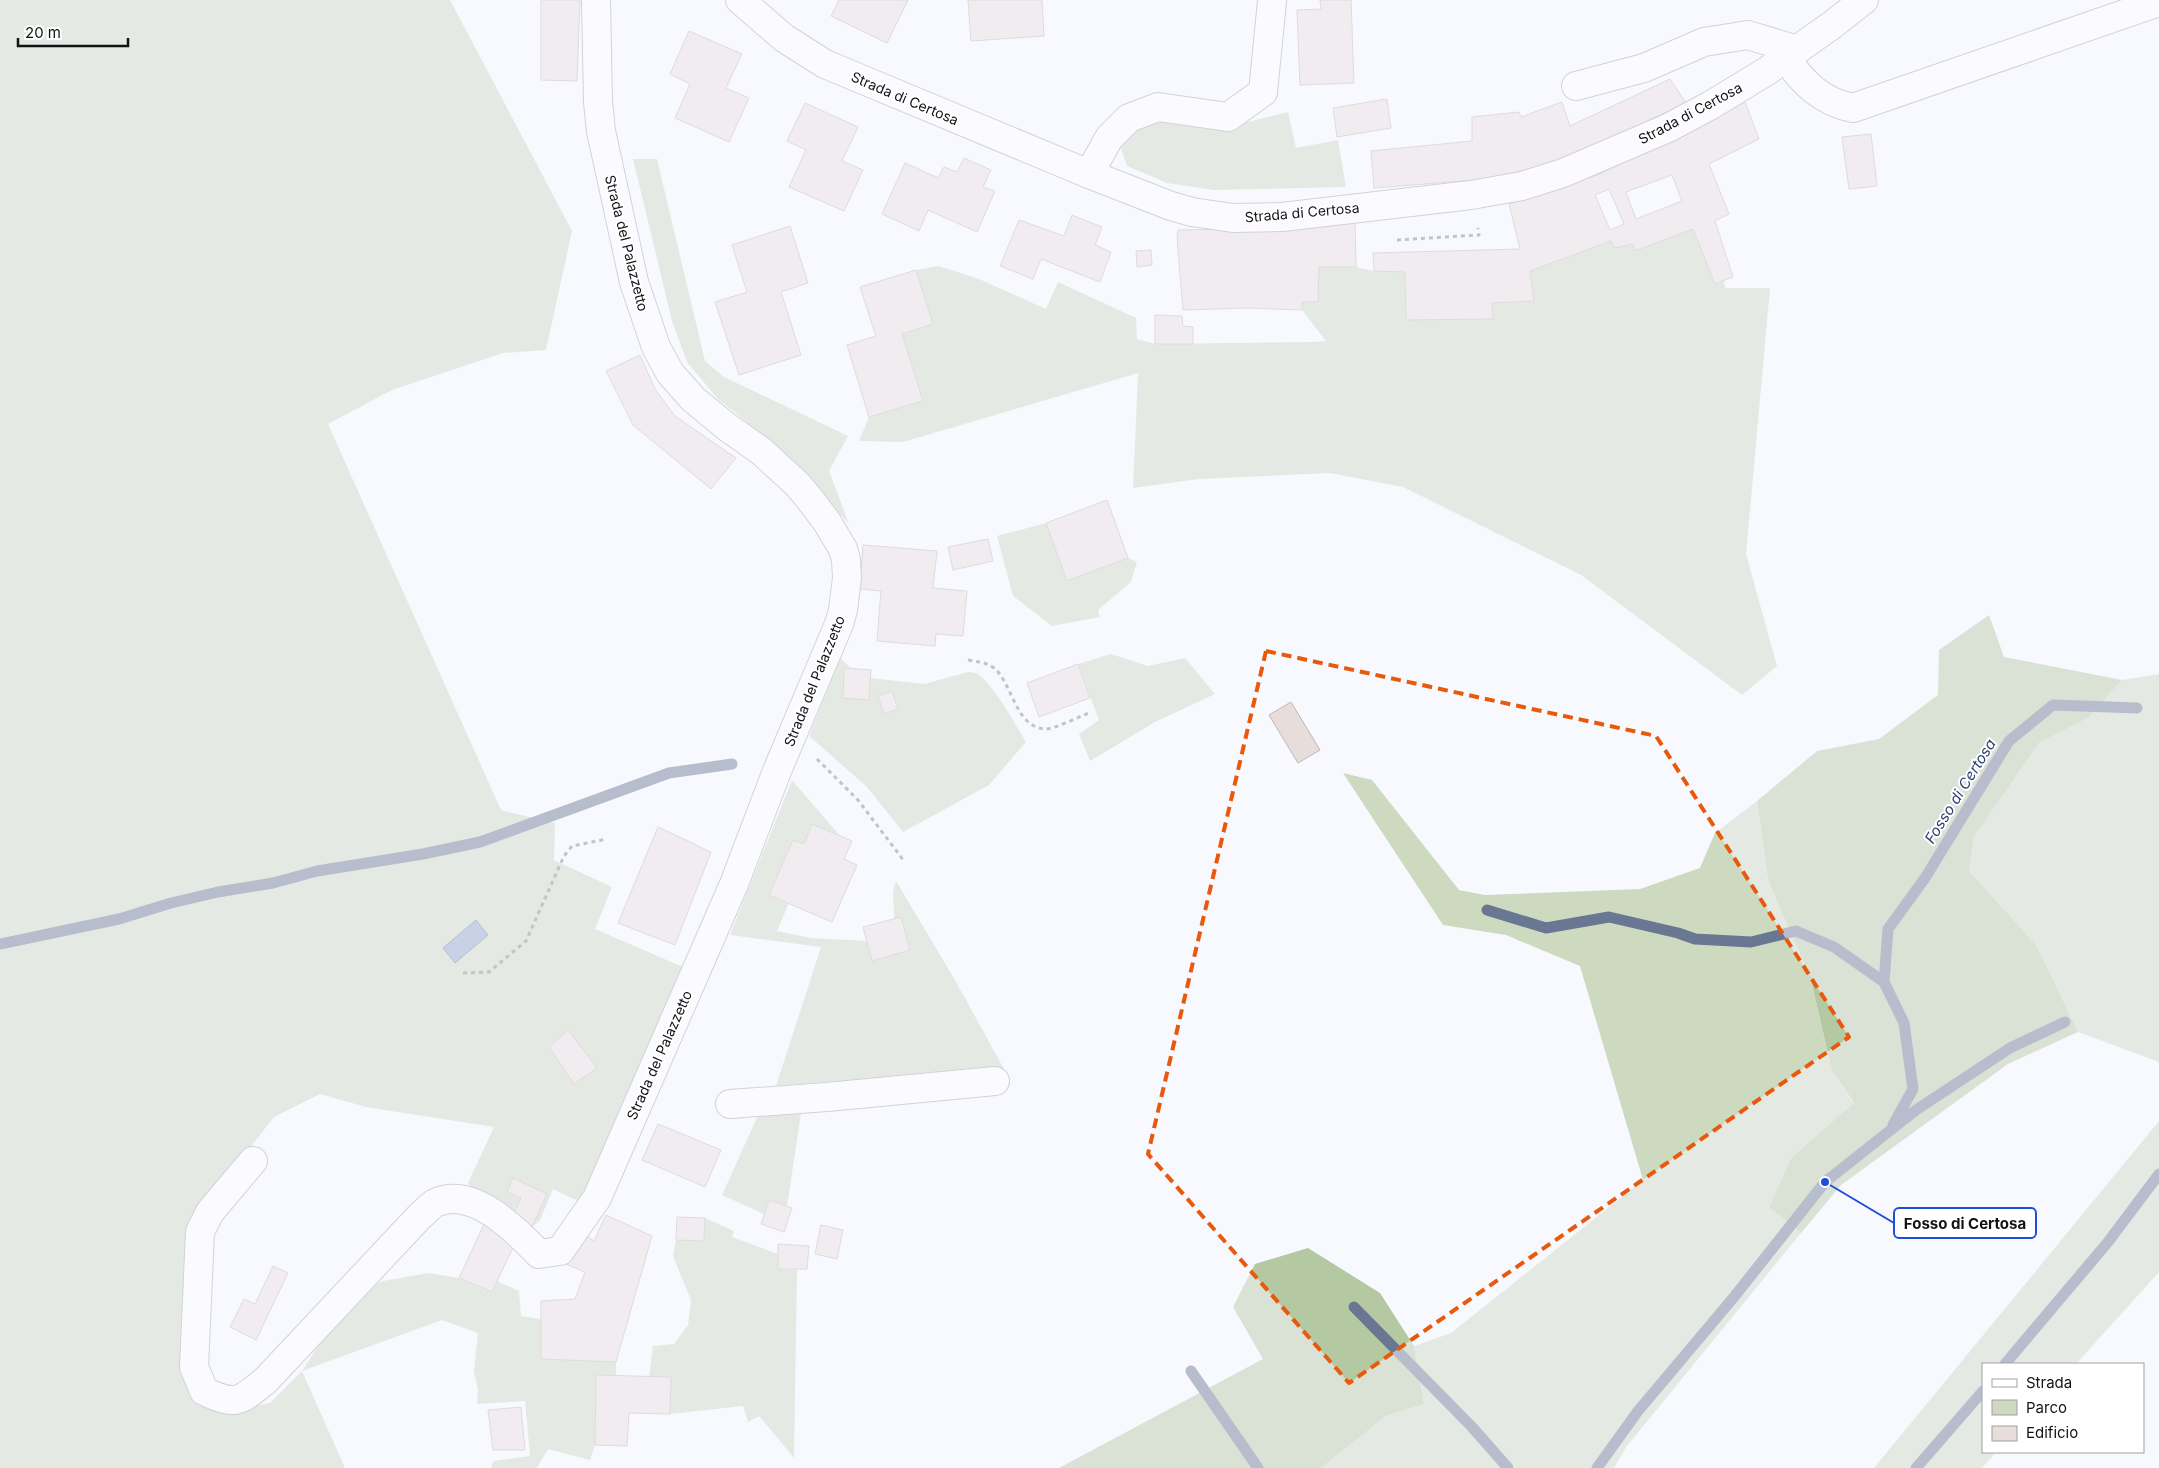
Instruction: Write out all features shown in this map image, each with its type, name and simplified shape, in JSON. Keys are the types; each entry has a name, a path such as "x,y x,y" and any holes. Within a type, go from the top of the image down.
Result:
{"street":[{"name":"Strada del Palazzetto","path":"253,1160 210,1212 200,1232 194,1367 204,1391 225,1401 244,1398 266,1380 420,1216 435,1203 450,1200 470,1200 514,1227 539,1254 560,1251 597,1198 734,884 843,610 847,578 846,560 837,537 797,484 761,451 727,427 693,399 670,373 656,347 634,282 601,131 598,94 596,0"},
{"name":"Strada di Certosa","path":"740,0 784,38 825,64 1089,174 1192,212 1233,218 1282,216 1502,191 1563,173 1668,128 1711,105 1792,54 1864,0"},
{"path":"1089,174 1109,138 1129,118 1158,107 1228,117 1264,92 1272,2"},
{"path":"1576,86 1644,68 1704,42 1748,35 1792,54 1797,74 1821,95 1836,104 1853,108 2159,2"},
{"path":"730,1104 995,1081"}],"path":[{"path":"968,660 986,663 996,670 1025,719 1034,727 1047,729 1089,713"},
{"path":"791,739 808,750 858,800 904,861"},
{"path":"464,973 489,972 526,941 564,856 572,846 607,838"}],"highlighted area":[{"path":"1266,651 1656,736 1849,1037 1349,1383 1148,1154"}],"green space":[{"path":"0,0 450,0 572,231 546,350 503,353 392,390 328,424 501,810 555,823 554,860 612,887 595,929 683,967 584,1204 553,1189 540,1220 529,1230 477,1196 468,1183 494,1127 366,1107 320,1094 274,1117 204,1206 186,1368 251,1408 271,1402 302,1371 345,1468 0,1468"},
{"path":"1288,112 1296,148 1338,140 1346,187 1214,190 1167,183 1127,166 1120,146 1133,125 1152,117 1235,125"},
{"path":"633,159 657,159 705,361 724,377 848,436 829,471 849,524 784,452 717,398 687,362 672,321"},
{"path":"1693,229 1715,284 1724,281 1725,288 1770,288 1746,554 1777,666 1742,695 1581,575 1403,487 1330,473 1199,479 1133,488 1138,373 903,442 859,441 869,417 923,400 902,334 933,324 916,270 939,266 979,279 1046,309 1058,282 1136,318 1137,339 1155,344 1313,342 1326,341 1302,310 1302,302 1319,267 1356,267 1374,271 1405,272 1406,320 1493,319 1492,303 1533,301 1530,271 1611,241 1615,247 1633,244 1635,251"},
{"path":"1046,523 1067,581 1128,558 1137,562 1131,582 1098,610 1100,617 1052,626 1013,596 997,536"},
{"path":"1989,615 2004,657 2122,680 2088,718 2039,743 1974,837 1969,871 2037,946 2078,1032 2008,1064 1841,1185 1801,1233 1769,1207 1791,1158 1854,1103 1832,1071 1811,980 1768,880 1757,801 1817,751 1879,739 1938,695 1939,650"},
{"path":"1111,654 1148,666 1185,658 1215,694 1155,722 1090,761 1079,734 1099,720 1078,664"},
{"path":"840,658 852,669 844,669 843,698 870,678 924,684 968,672 976,673 982,677 996,694 1026,742 989,785 903,832 867,787 809,736"},
{"path":"2159,674 2159,1062 2078,1032 2037,946 1969,872 1974,837 2039,743 2088,718 2122,680"},
{"path":"1343,773 1372,780 1459,890 1485,895 1640,889 1700,868 1715,833 1757,801 1768,880 1811,980 1832,1071 1854,1104 1791,1158 1769,1207 1801,1233 1627,1446 1614,1468 1321,1468 1386,1416 1424,1404 1414,1346 1451,1333 1643,1180 1580,966 1506,935 1443,925"},
{"path":"792,780 840,836 812,824 804,844 793,840 769,895 789,903 777,931 811,938 867,941 872,961 910,950 901,917 894,919 893,892 896,881 955,980 1004,1069 776,1086 821,947 730,935"},
{"path":"802,1107 787,1206 769,1200 764,1214 722,1195 760,1111"},
{"path":"2159,1121 2159,1272 2077,1363 1982,1363 1982,1453 1995,1453 1982,1468 1874,1468"},
{"path":"705,1218 734,1231 732,1237 778,1254 778,1269 797,1270 794,1458 759,1416 748,1422 743,1406 670,1414 671,1377 649,1377 653,1346 674,1344 688,1325 691,1300 673,1256 676,1240 704,1241"},
{"path":"1308,1248 1380,1293 1414,1346 1424,1404 1386,1416 1321,1468 1059,1468 1263,1359 1233,1307 1255,1264"},
{"path":"428,1273 459,1278 492,1292 497,1281 519,1291 521,1316 541,1319 541,1359 616,1362 616,1376 596,1375 595,1445 590,1460 548,1449 537,1468 491,1468 493,1461 530,1456 525,1401 477,1404 478,1390 474,1371 478,1333 442,1320 302,1371 331,1326 359,1293 383,1281"}],"water":[{"path":"476,920 488,935 455,963 443,948"}],"building":[{"path":"541,0 580,0 577,81 541,80"},
{"path":"839,0 908,0 887,43 831,16"},
{"path":"968,0 1042,0 1044,36 971,41"},
{"path":"1320,0 1351,0 1354,83 1300,85 1297,10 1321,9"},
{"path":"689,31 742,54 726,88 749,98 729,142 675,118 690,84 670,74"},
{"path":"1670,79 1686,103 1561,161 1489,179 1374,188 1371,151 1472,141 1472,117 1519,112 1521,117 1562,102 1570,126"},
{"path":"1387,99 1391,128 1337,137 1333,108"},
{"path":"1745,102 1759,139 1709,164 1729,214 1715,221 1733,277 1715,284 1693,229 1635,251 1633,244 1615,248 1611,241 1530,271 1534,301 1492,303 1493,319 1406,320 1405,272 1374,271 1373,253 1520,249 1509,204 1600,174","holes":["1672,175 1682,201 1636,219 1626,192","1609,189 1624,224 1610,230 1595,195"]},
{"path":"805,103 858,127 842,161 863,170 844,211 789,187 806,150 787,141"},
{"path":"1871,134 1877,186 1849,189 1842,137"},
{"path":"964,158 991,170 983,187 995,191 977,232 928,210 919,231 882,214 905,163 938,178 944,167 957,172"},
{"path":"1072,215 1102,227 1095,245 1111,252 1100,282 1041,259 1033,279 1000,266 1019,220 1064,236"},
{"path":"1355,219 1356,267 1319,267 1318,302 1302,302 1302,310 1248,308 1183,310 1178,230 1293,228"},
{"path":"790,226 808,283 781,292 801,355 739,375 715,302 747,292 732,245"},
{"path":"1151,250 1152,265 1137,267 1136,251"},
{"path":"916,270 933,324 902,334 923,401 869,417 847,345 876,336 860,287"},
{"path":"1155,315 1182,316 1183,326 1193,327 1193,344 1155,344"},
{"path":"640,355 655,389 675,416 736,458 711,489 633,425 606,371"},
{"path":"1107,500 1128,558 1067,581 1046,523"},
{"path":"988,539 993,561 953,570 948,547"},
{"path":"863,545 937,551 933,588 967,591 963,636 936,634 935,646 877,641 881,591 860,589"},
{"path":"1078,664 1090,698 1039,717 1027,683"},
{"path":"844,668 871,670 869,700 843,698"},
{"path":"892,691 898,709 884,714 878,696"},
{"path":"1291,702 1320,750 1298,763 1269,715"},
{"path":"812,824 852,841 844,859 857,865 832,922 769,895 793,840 804,844"},
{"path":"658,827 711,852 675,945 618,923"},
{"path":"901,917 910,950 872,961 863,927"},
{"path":"568,1030 597,1068 574,1084 549,1047"},
{"path":"658,1124 721,1150 705,1187 642,1160"},
{"path":"513,1178 547,1194 532,1227 512,1217 521,1198 507,1192"},
{"path":"769,1200 792,1208 784,1232 761,1224"},
{"path":"606,1215 652,1236 616,1362 541,1359 541,1301 575,1299 585,1272 566,1264 581,1233 594,1241"},
{"path":"677,1217 705,1218 704,1241 676,1240"},
{"path":"484,1224 517,1239 492,1292 459,1278"},
{"path":"821,1225 843,1230 837,1259 815,1254"},
{"path":"778,1244 809,1246 807,1269 778,1269"},
{"path":"273,1266 288,1273 256,1340 230,1327 244,1299 255,1304"},
{"path":"596,1375 671,1377 670,1414 629,1413 627,1446 595,1445"},
{"path":"521,1407 525,1450 493,1450 488,1410"}],"waterway":[{"name":"Fosso di Certosa","path":"1884,982 1888,929 1925,878 2009,741 2053,705 2137,708"},
{"path":"0,944 119,919 171,903 218,892 273,883 317,871 423,854 480,842 669,773 732,764"},
{"name":"Fosso di Certosa","path":"1487,910 1546,928 1609,917 1678,933 1695,939 1751,942 1796,931 1834,947 1884,982 1904,1023 1913,1089 1893,1125"},
{"name":"Fosso di Certosa","path":"1597,1468 1638,1411 1734,1297 1825,1182 1916,1110 2010,1048 2065,1022"},
{"path":"2006,1363 2108,1242 2159,1174"},
{"path":"1354,1307 1472,1427 1508,1468"},
{"path":"1191,1371 1258,1468"},
{"path":"1916,1468 1982,1392"}],"place":[{"name":"Fosso di Certosa","path":"1825,1182"}]}
